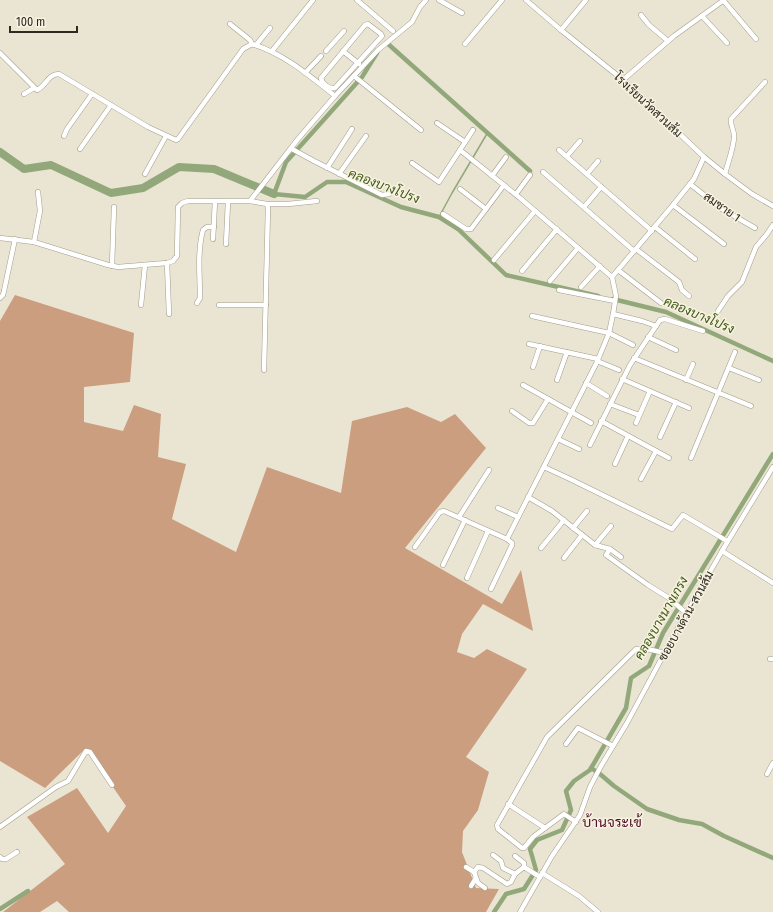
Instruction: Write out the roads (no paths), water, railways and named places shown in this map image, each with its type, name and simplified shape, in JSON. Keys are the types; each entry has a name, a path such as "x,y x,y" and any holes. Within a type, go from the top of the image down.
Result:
{"street":[{"path":"272,51 313,0"},
{"path":"357,0 395,33"},
{"path":"250,201 261,185 295,151 298,139 335,96 356,78 363,66 395,33 412,22 420,7 426,0"},
{"path":"439,0 462,13"},
{"path":"465,44 502,0"},
{"name":"โรงเรียนวัดสวนส้ม","path":"526,0 623,80 704,157 752,194 773,206"},
{"path":"561,30 586,0"},
{"path":"623,80 668,41 723,0 756,39"},
{"path":"641,15 649,25 668,41"},
{"path":"702,16 727,43"},
{"path":"230,24 254,45 272,51 305,73 335,96"},
{"path":"365,25 370,25 382,36 358,62 335,88 331,88 322,82 321,78 343,51 365,25"},
{"path":"0,53 37,90 39,90 52,76 59,74 126,115 176,140 243,49 254,45 270,28"},
{"path":"326,51 344,31"},
{"path":"343,51 363,66"},
{"path":"305,73 321,56"},
{"path":"356,78 421,130"},
{"path":"725,174 734,140 734,133 730,123 731,119 765,82"},
{"path":"24,94 34,88"},
{"path":"64,136 67,128 92,94"},
{"path":"80,149 111,105"},
{"path":"437,123 465,142"},
{"path":"327,168 352,129"},
{"path":"412,163 439,182 473,130"},
{"path":"145,174 166,136"},
{"path":"339,174 366,136"},
{"path":"567,156 580,141"},
{"path":"460,150 516,194 600,266 612,277 615,291 615,300 609,333 598,360 508,537"},
{"path":"559,150 601,187 653,229 695,259"},
{"path":"295,151 382,195 389,194"},
{"path":"492,176 506,156"},
{"path":"612,277 694,179 704,157"},
{"path":"587,174 598,161"},
{"path":"543,172 635,250 679,282 682,290 689,296"},
{"path":"516,194 530,175"},
{"name":"สมชาย 1","path":"690,184 722,209 755,228"},
{"path":"443,214 470,230 504,185"},
{"path":"584,208 601,187"},
{"path":"460,189 486,209"},
{"path":"32,242 40,211 38,192"},
{"path":"0,238 32,242 118,267 167,263 173,261 177,256 178,207 182,203 188,201 250,201 267,204 288,204 317,201"},
{"path":"213,239 215,201"},
{"path":"226,244 228,202"},
{"path":"264,370 267,204"},
{"path":"673,205 724,244"},
{"path":"112,266 114,207"},
{"path":"494,260 535,211"},
{"path":"718,311 728,296 742,282 756,247 768,234 773,225"},
{"path":"197,303 200,298 199,277 201,238 203,230 207,227 214,227"},
{"path":"522,271 557,229"},
{"path":"0,298 3,295 15,239"},
{"path":"550,281 578,248"},
{"path":"167,263 170,314"},
{"path":"141,305 146,264"},
{"path":"581,287 600,266"},
{"path":"618,270 661,303"},
{"path":"559,290 615,300"},
{"path":"219,305 266,304"},
{"path":"613,314 656,326"},
{"path":"532,316 609,333 633,346"},
{"path":"590,445 622,379 634,358 660,320 663,318 703,331"},
{"path":"648,337 676,350"},
{"path":"529,344 598,360 619,370"},
{"path":"533,367 540,346"},
{"path":"557,380 567,352"},
{"path":"691,458 735,352"},
{"path":"634,358 750,406"},
{"path":"686,380 693,364"},
{"path":"728,368 759,380"},
{"path":"622,379 689,408"},
{"path":"586,383 607,396"},
{"path":"523,385 591,423"},
{"path":"636,423 650,391"},
{"path":"512,411 529,423 533,423 548,399"},
{"path":"660,437 676,402"},
{"path":"610,404 639,416"},
{"path":"601,421 669,458"},
{"path":"615,464 628,436"},
{"path":"558,439 579,449"},
{"path":"641,479 656,451"},
{"path":"544,467 672,529 683,515 723,538"},
{"name":"ซอยบางด้วน-สวนส้ม","path":"574,821 580,815 596,775 612,745 722,551 723,538 773,467"},
{"path":"459,517 489,470"},
{"path":"528,497 547,508 595,544 610,549 621,557"},
{"path":"498,508 518,517"},
{"path":"415,547 442,511 459,517 488,531 508,537 512,545 491,589"},
{"path":"573,528 587,511"},
{"path":"443,565 465,520"},
{"path":"541,548 564,520"},
{"path":"595,544 611,526"},
{"path":"467,578 488,531"},
{"path":"564,558 582,535"},
{"path":"610,549 606,555 686,613"},
{"path":"722,551 773,582"},
{"path":"520,912 539,875 574,821 565,814 532,837 524,848 522,848 497,827 508,804 547,737 636,649 642,648 664,653"},
{"path":"566,744 578,728 582,732 612,745"},
{"path":"0,827 56,787 68,781 86,751 90,752 112,785"},
{"path":"767,774 773,763"},
{"path":"508,804 545,828"},
{"path":"0,857 6,860 17,852"},
{"path":"493,855 501,861 503,868 515,874"},
{"path":"515,856 524,864 524,867 528,871 539,875 579,896 598,912"},
{"path":"466,867 474,872 478,883 485,888"},
{"path":"474,872 478,868 484,868 507,884 511,882 515,874 524,867"},
{"path":"471,886 476,878"}],"waterway":[{"path":"387,43 530,171"},
{"name":"คลองบางโปรง","path":"377,53 362,77 286,162 274,194 305,197 327,182 346,182 401,207 439,217 458,229 506,275 598,296"},
{"path":"439,217 488,132"},
{"name":"คลองบางโปรง","path":"0,152 24,169 51,165 111,193 143,188 179,167 214,169 274,194"},
{"name":"คลองบางโปรง","path":"613,299 666,312 773,361"},
{"name":"คลองบางนางเกรง","path":"494,912 506,894 524,889 536,870 530,849 537,840 562,830 571,810 566,791 574,781 590,770 626,708 631,678 649,666 663,633 773,454"},
{"path":"591,768 647,809 679,820 702,824 724,836 773,858"},
{"path":"0,909 28,891"}],"district":[{"name":"บ้านจระเข้","path":"612,822"}]}
